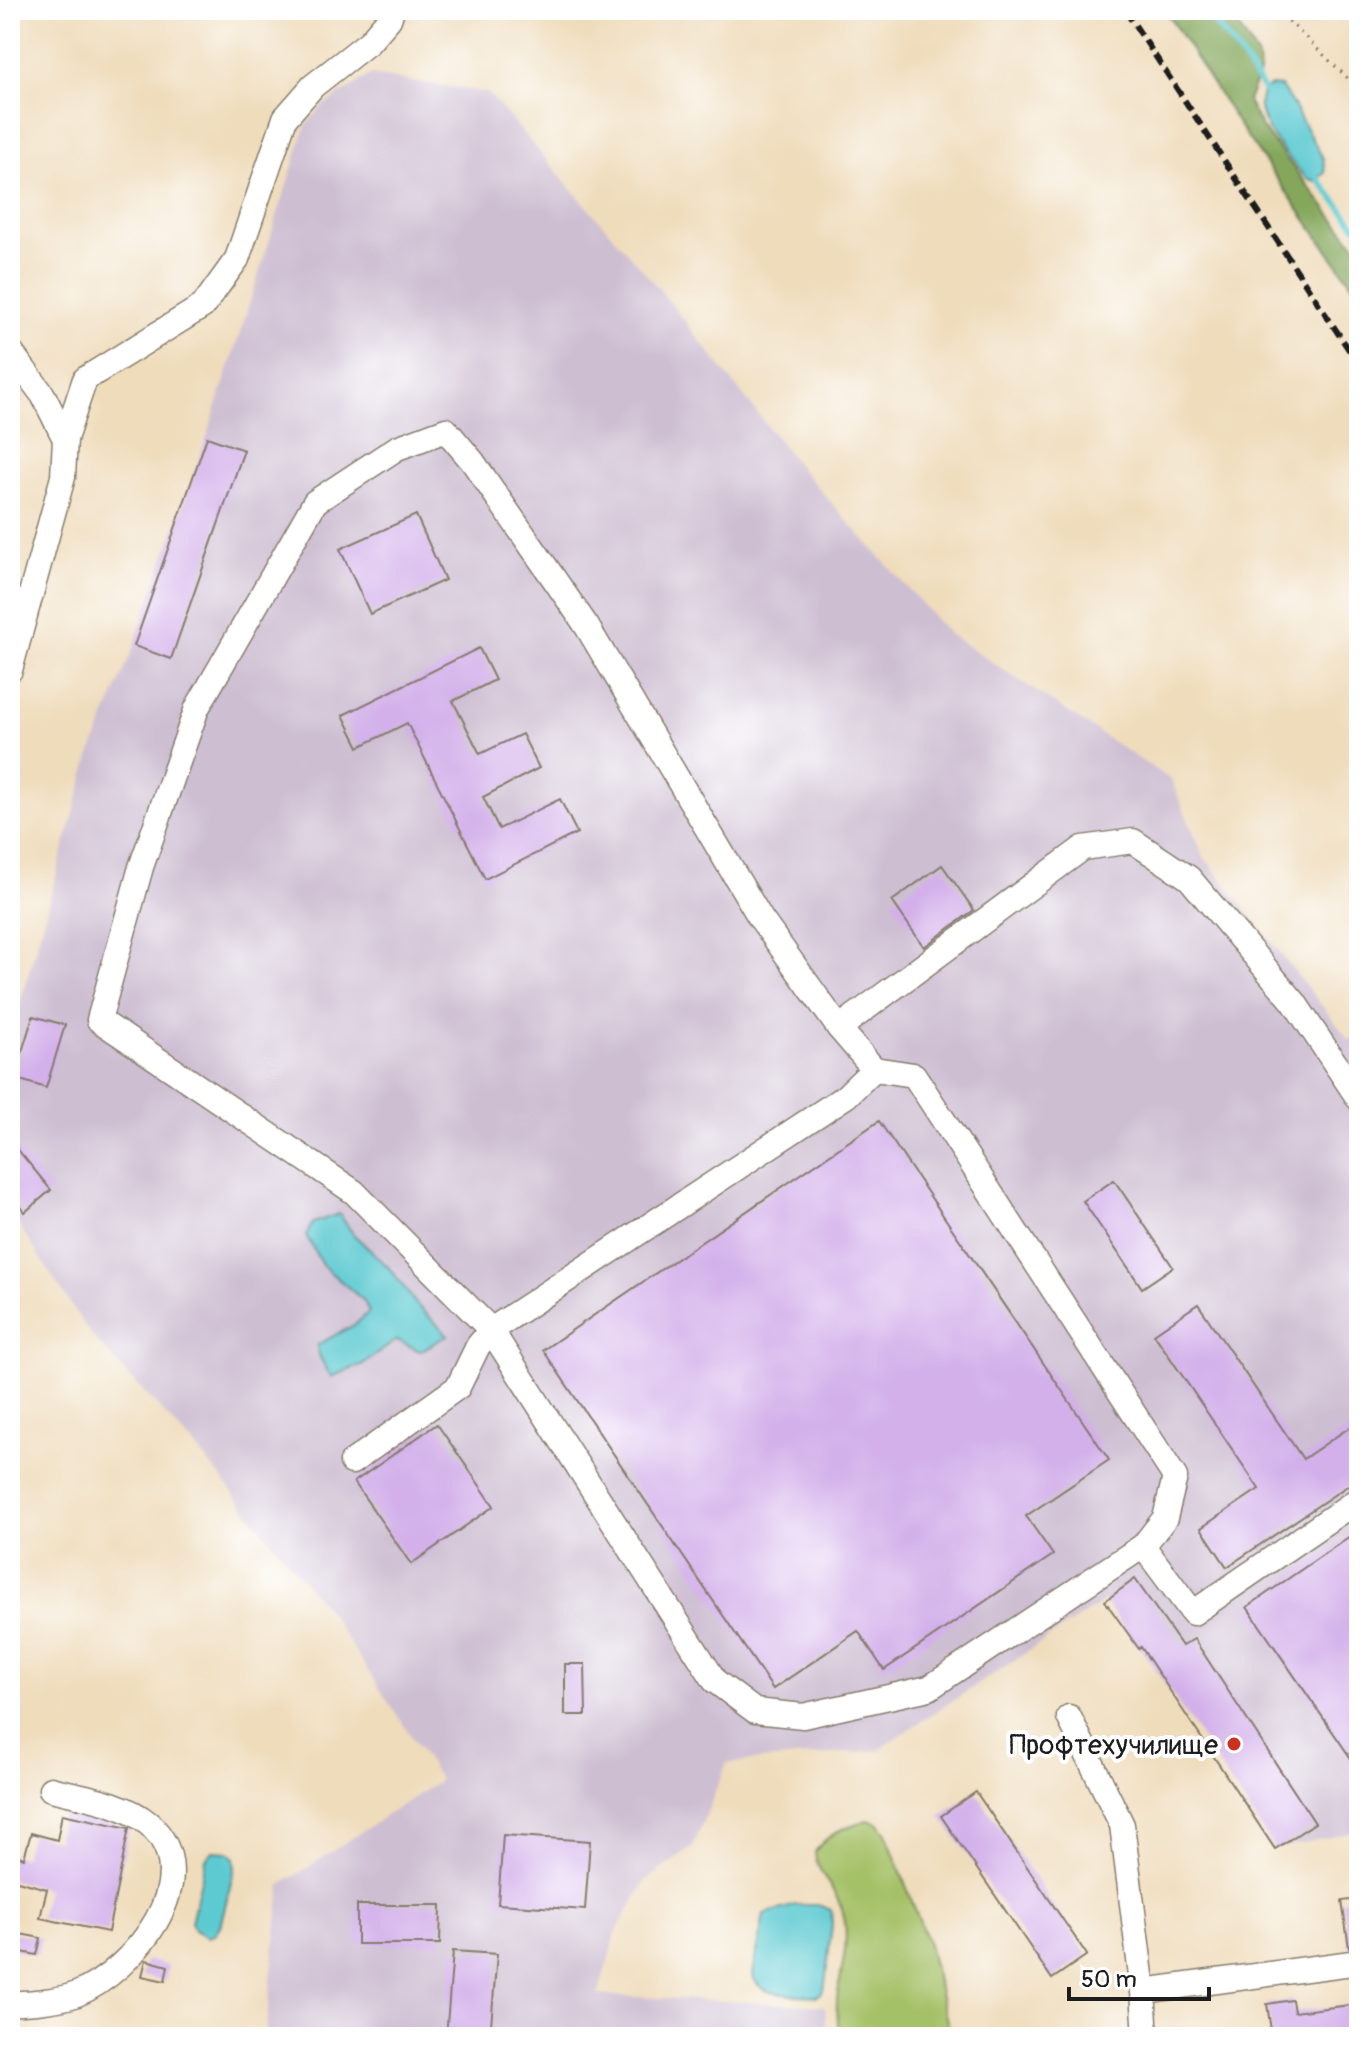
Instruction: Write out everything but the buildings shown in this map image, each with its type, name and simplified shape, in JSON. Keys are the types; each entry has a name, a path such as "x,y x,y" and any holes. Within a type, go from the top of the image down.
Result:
{"street":[{"path":"10,670 63,477 65,439 85,379 203,306 237,259 285,118 313,86 369,42 389,19 392,10"},
{"path":"10,351 43,395 65,439"},
{"path":"446,430 473,462 586,625 761,919 839,1028 874,1069 914,1075 1175,1477 1165,1518 1143,1546 929,1688 803,1716 755,1711 715,1681 491,1330 354,1192 99,1020 141,867 197,708 315,502 397,448 446,430"},
{"path":"839,1028 1083,848 1133,841 1189,878 1294,1002 1359,1099"},
{"path":"352,1462 458,1387 478,1346 491,1330 846,1096 874,1069"},
{"path":"1143,1546 1193,1613 1359,1499"},
{"path":"1069,1717 1122,1825 1146,2037"},
{"path":"10,2003 76,1994 106,1976 136,1952 150,1931 164,1906 171,1878 166,1845 147,1822 131,1811 51,1789"},
{"path":"1143,1991 1359,1962"}],"path":[{"path":"1277,10 1359,89"}],"shaded area":[{"path":"370,75 488,93 661,291 801,469 949,634 1171,780 1204,857 1349,1040 1359,1033 1359,1831 1275,1849 1153,1666 1104,1601 878,1750 727,1763 693,1847 646,1880 617,1930 598,1995 825,2006 827,2037 265,2037 281,1885 440,1780 331,1615 201,1453 90,1334 10,1212 10,1038 91,753 134,646 207,437 306,125 324,105"}],"green space":[{"path":"1165,10 1228,10 1258,57 1259,73 1248,101 1262,128 1359,250 1359,294 1238,124"},
{"path":"868,1820 879,1824 886,1833 927,1941 951,2037 840,2037 837,2005 845,1924 840,1905 819,1867 815,1852 832,1835"}],"water":[{"path":"1271,86 1280,87 1287,95 1323,158 1325,173 1315,181 1306,178 1290,159 1263,119 1260,106 1262,94"},
{"path":"339,1214 354,1235 389,1268 417,1305 448,1335 420,1351 397,1340 361,1365 331,1377 319,1356 317,1345 356,1324 369,1312 364,1301 322,1265 306,1235 313,1223"},
{"path":"213,1851 228,1852 234,1858 235,1867 220,1926 214,1935 207,1937 194,1930 191,1922 206,1859"},
{"path":"796,1905 818,1905 831,1910 825,1984 822,1993 816,1996 769,1991 756,1982 753,1974 764,1914"}],"waterway":[{"path":"1203,10 1237,50 1264,90"},
{"path":"1318,179 1359,230"}],"railway":[{"path":"1125,10 1359,365"}],"place":[{"name":"Профтехучилище","path":"1234,1744"}]}
